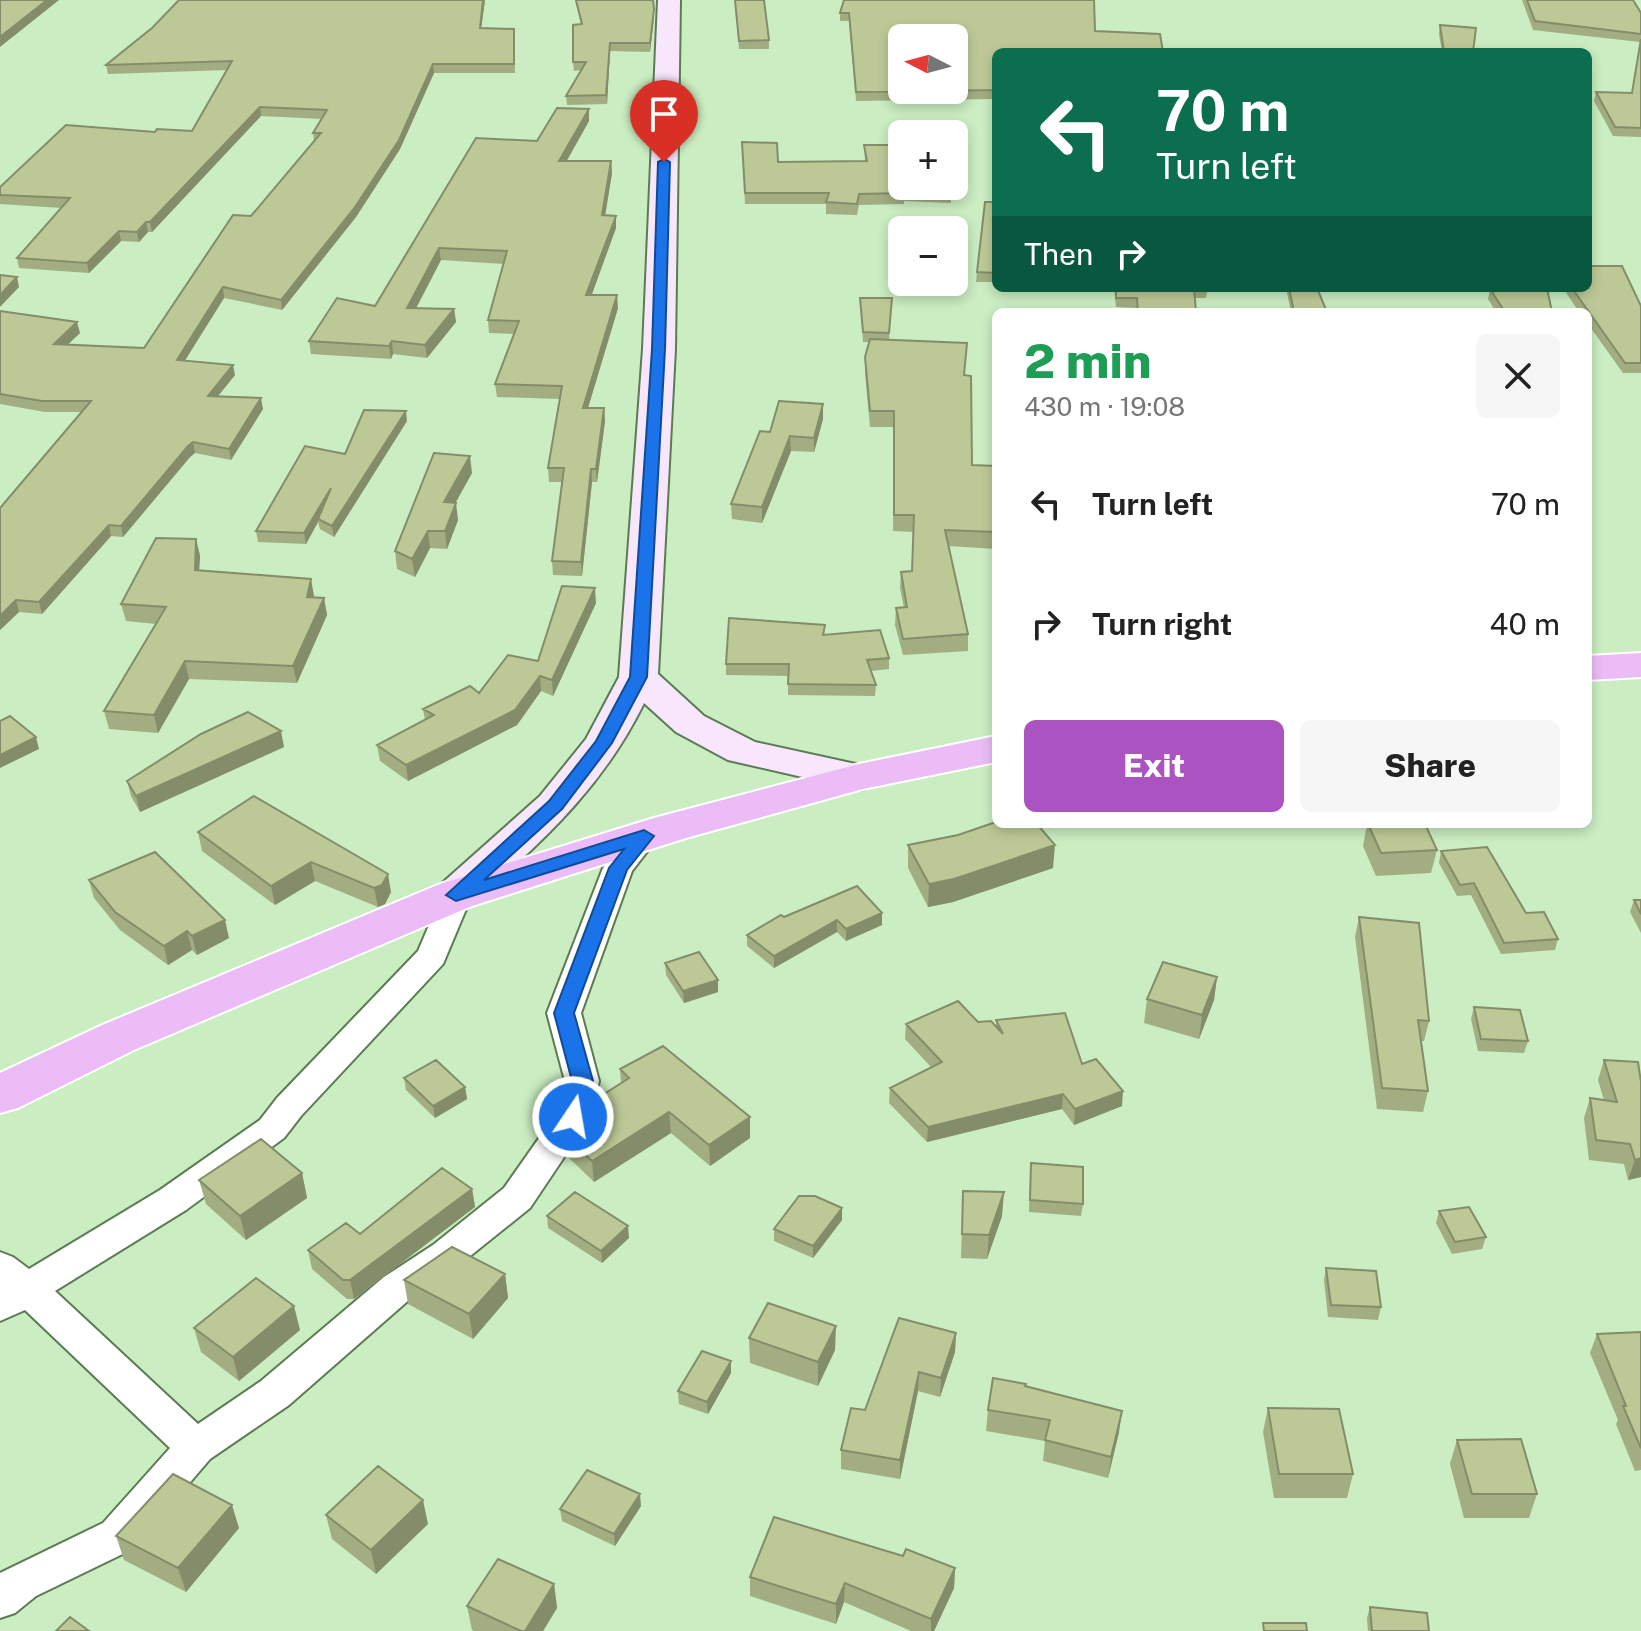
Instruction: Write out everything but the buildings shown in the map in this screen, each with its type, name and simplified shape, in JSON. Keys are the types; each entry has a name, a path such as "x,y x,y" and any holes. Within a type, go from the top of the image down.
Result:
{"highway":[{"path":"1592,668 1641,665"},
{"path":"0,1095 117,1038 456,895 644,836 859,777 992,750"}],"main road":[{"path":"456,895 555,805 604,743 638,677 659,349 669,0"},
{"path":"638,677 690,724 742,751 859,777"}],"street":[{"path":"0,1599 21,1582 118,1536 196,1447 275,1393 397,1288 446,1255 517,1198 573,1117 582,1081 564,1013 618,868 644,836"},
{"path":"196,1447 9,1287 173,1200 272,1129 432,956 456,895"}],"route":[{"path":"573,1117 582,1081 564,1013 618,868 644,836 456,895 555,805 604,743 638,677 659,349 664,162"}]}
